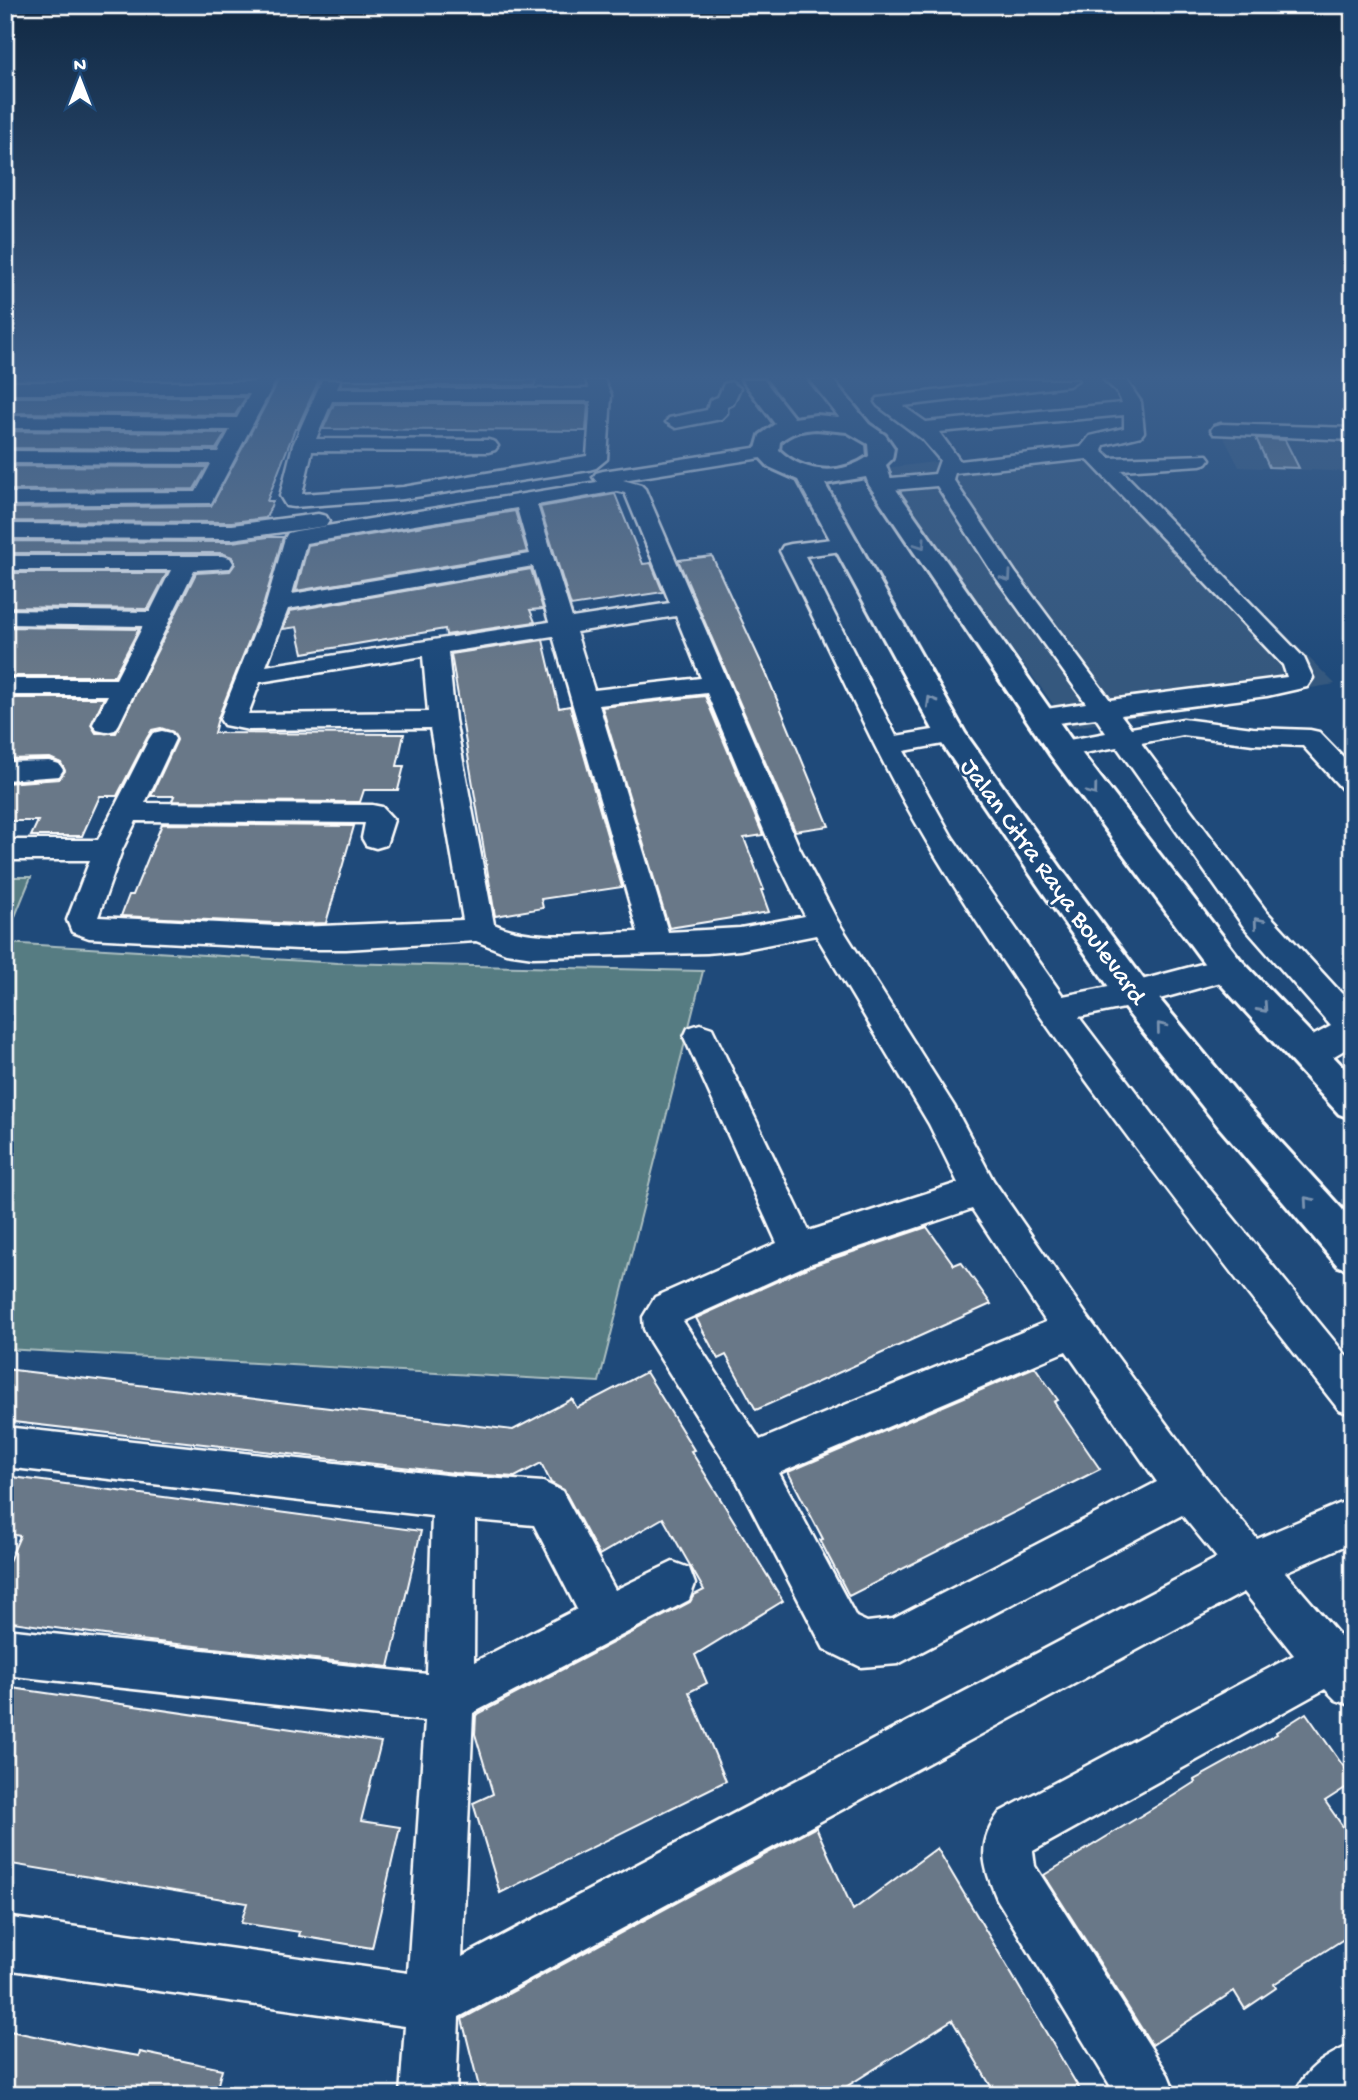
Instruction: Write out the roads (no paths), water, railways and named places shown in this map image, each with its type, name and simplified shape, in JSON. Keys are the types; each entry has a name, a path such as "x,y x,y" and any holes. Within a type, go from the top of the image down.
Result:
{"main road":[{"name":"Jalan Citra Raya Boulevard","path":"809,478 951,735 1134,993 1232,1115 1353,1252"},
{"path":"880,478 1007,673 1228,969 1353,1103"}],"street":[{"path":"5,499 197,499 206,495 214,478"},
{"path":"296,478 292,500 403,493 499,478"},
{"path":"403,493 407,478"},
{"path":"5,531 251,531 597,478"},
{"path":"949,478 1006,575 1255,919 1353,1028 1306,1055"},
{"path":"1042,717 1298,682 1300,674 1295,663 1116,478"},
{"path":"442,720 241,722 233,719 278,604 293,541 303,535 617,485 634,489 785,848 824,923 942,1116 980,1191 1073,1329 1188,1489 1341,1672 1018,1830 1009,1840 1007,1853 1015,1881 1148,2095"},
{"path":"525,500 656,942"},
{"path":"848,544 791,551 886,746 941,842 1055,1010 1156,1149 1353,1396"},
{"path":"278,604 544,558"},
{"path":"5,563 222,563"},
{"path":"106,724 186,563"},
{"path":"248,676 684,608"},
{"path":"5,617 160,618"},
{"path":"435,647 442,720 480,930"},
{"path":"307,667 310,722"},
{"path":"586,699 716,684"},
{"path":"5,687 125,687"},
{"path":"1267,688 1353,784"},
{"path":"1163,701 1183,727"},
{"path":"1062,749 1183,727 1253,736 1310,738"},
{"path":"886,746 951,735"},
{"path":"162,739 108,850 82,920 83,924 89,927 298,938 346,938 480,930 517,945 740,939 824,923"},
{"path":"5,771 50,770"},
{"path":"126,812 372,814 380,820 376,838"},
{"path":"5,850 108,850"},
{"path":"1055,1010 1228,969"},
{"path":"700,1037 799,1251"},
{"path":"980,1191 799,1251 669,1309 663,1317 664,1329 751,1464 840,1633 850,1641 864,1646 898,1641 1188,1489"},
{"path":"751,1464 1073,1329"},
{"path":"5,1447 454,1497 538,1502 547,1506 606,1619"},
{"path":"428,2095 431,2003 450,1700 454,1497"},
{"path":"5,1943 431,2003 1249,1565 1353,1520"},
{"path":"5,1652 450,1700 673,1584"},
{"path":"1322,2095 1353,2072"}]}
